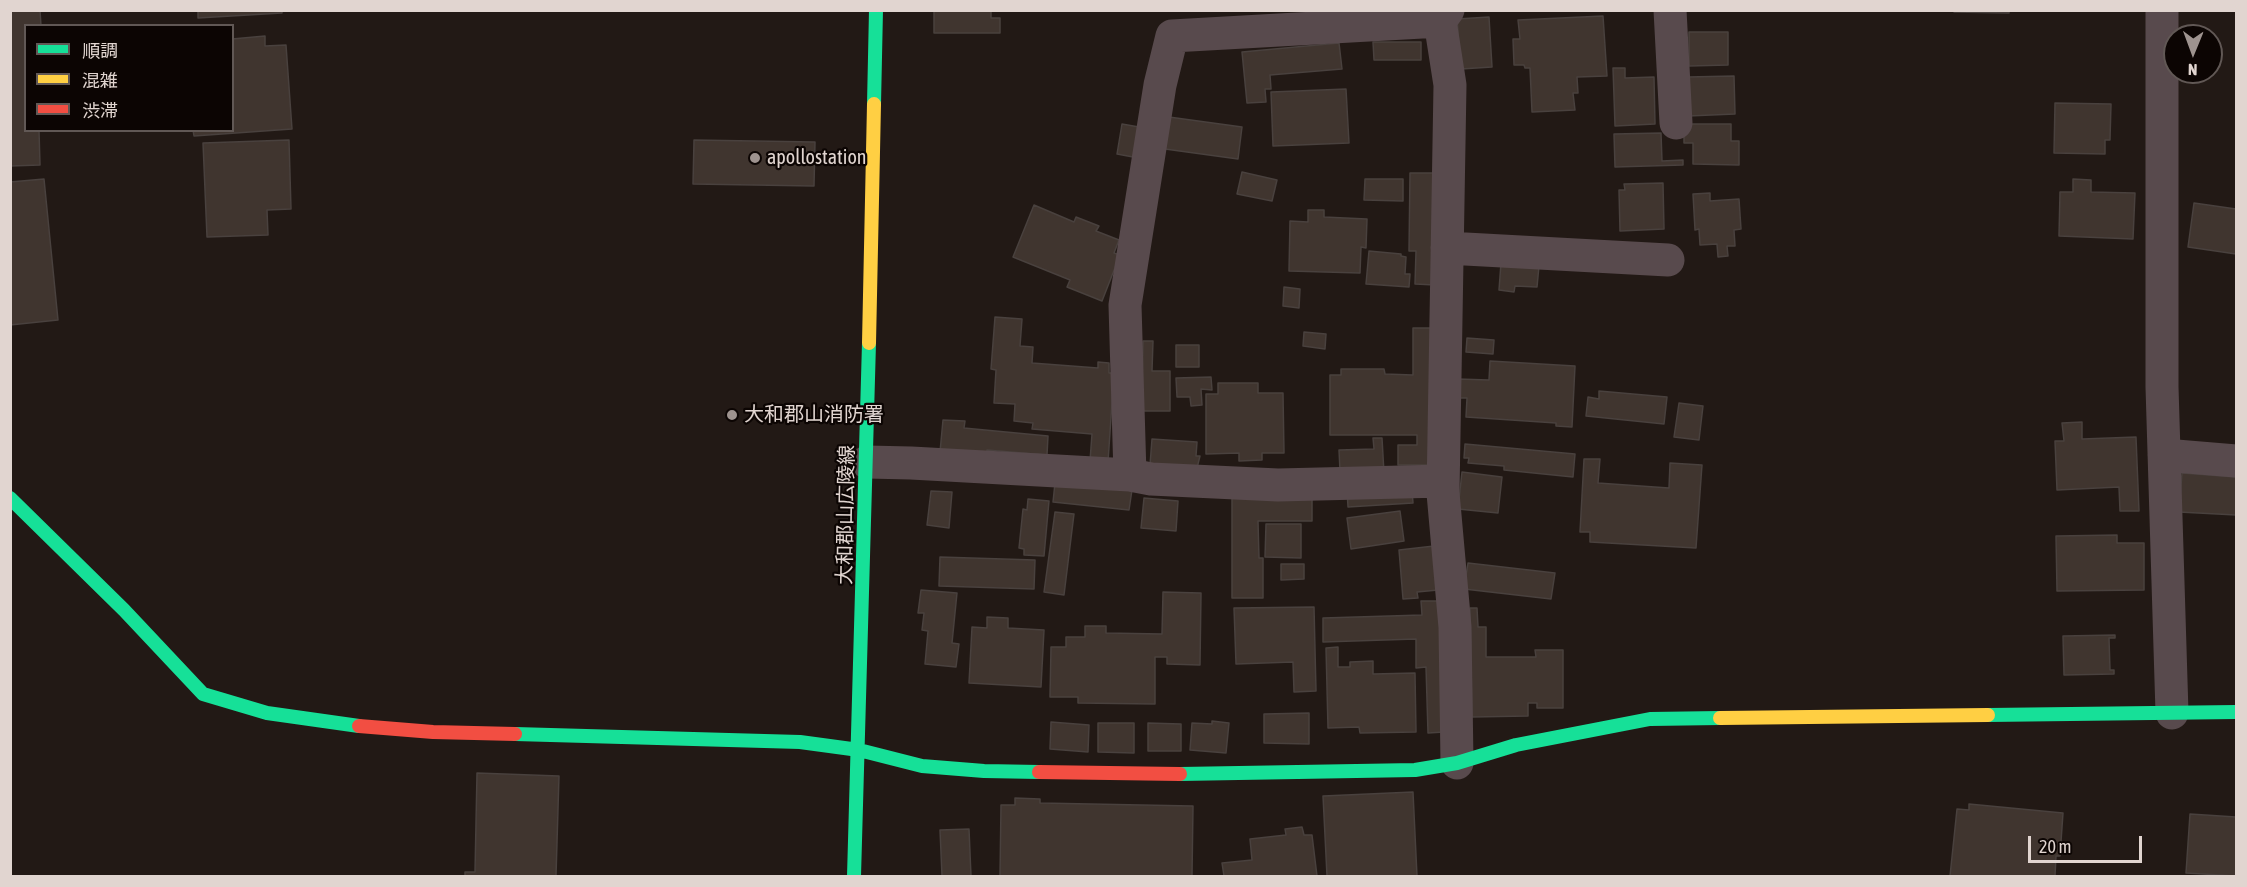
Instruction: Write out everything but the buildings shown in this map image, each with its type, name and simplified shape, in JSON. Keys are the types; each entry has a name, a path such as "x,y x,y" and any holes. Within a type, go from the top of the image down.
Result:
{"street":[{"name":"大和郡山広陵線","path":"854,876 867,462 876,10"},
{"path":"1670,10 1676,123"},
{"path":"2162,10 2162,387 2172,712"},
{"path":"1130,475 1125,305 1160,86 1172,36 1444,16 1450,85 1443,481 1455,627 1457,763"},
{"path":"1448,248 1668,260"},
{"path":"2164,455 2236,461"},
{"path":"867,462 1278,485 1443,481"},
{"path":"10,498 124,610 203,694 267,713 346,725 433,732 754,739 800,742 859,750 922,766 984,771 1137,775 1415,770 1457,763 1516,745 1650,719 2236,712"}],"traffic: fast":[{"path":"874,104 876,10"},
{"path":"854,876 869,343"},
{"path":"10,498 124,610 203,694 267,713 359,726"},
{"path":"1988,715 2236,712"},
{"path":"1180,774 1415,770 1457,763 1516,745 1650,719 1720,718"},
{"path":"515,734 800,742 859,750 922,766 984,771 1039,772"}],"traffic: slow":[{"path":"869,343 874,104"},
{"path":"1720,718 1988,715"}],"traffic: jam":[{"path":"359,726 433,732 515,734"},
{"path":"1039,772 1180,774"}],"place":[{"name":"apollostation","path":"755,158"},
{"name":"大和郡山消防署","path":"732,415"}]}
